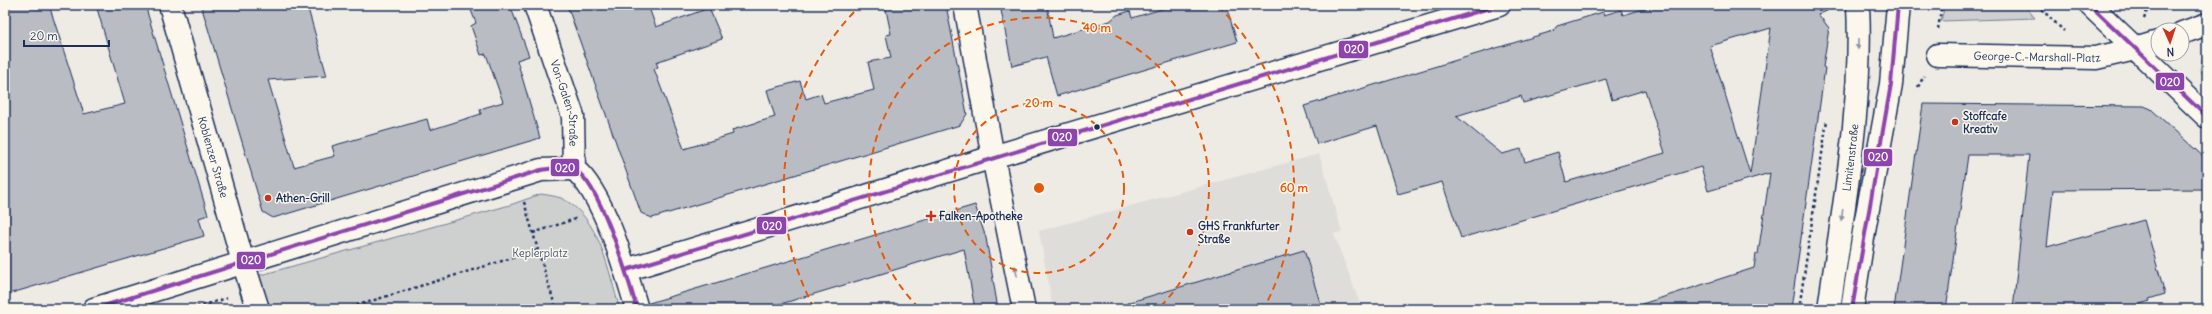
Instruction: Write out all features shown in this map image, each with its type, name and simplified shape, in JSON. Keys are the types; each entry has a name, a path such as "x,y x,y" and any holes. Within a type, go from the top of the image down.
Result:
{"street":[{"name":"Koblenzer Straße","path":"170,5 255,300"},
{"name":"Von-Galen-Straße","path":"535,5 573,116 574,169"},
{"path":"965,5 993,157 1024,309"},
{"path":"626,270 993,157 1499,5"},
{"name":"Limitenstraße","path":"1829,309 1852,147 1858,88 1858,5"},
{"path":"1852,309 1865,225 1891,84 1898,5"},
{"path":"2090,5 2135,50 2207,117"},
{"path":"2190,30 2207,24"},
{"name":"George-C.-Marshall-Platz","path":"1938,55 2096,58 2135,50 2150,45"},
{"path":"94,309 516,177 541,170 574,169 581,174 602,210 626,270 637,309"}],"path":[{"path":"1799,309 1827,116"},
{"path":"516,177 556,309"},
{"path":"533,234 602,210"},
{"path":"345,309 538,250"},
{"path":"191,309 255,300"}],"shaded area":[{"name":"GHS Frankfurter Straße","path":"1319,154 1342,232 1334,234 1362,309 1053,309 1039,231"}],"green space":[{"path":"1945,5 2024,5 2035,18 1941,21"},
{"path":"2207,50 2207,79 2200,70 2203,55"},
{"name":"Keplerplatz","path":"541,194 561,198 575,207 585,218 601,247 620,309 245,309 236,282 510,205"}],"building":[{"path":"5,5 49,5 84,114 125,104 96,5 145,5 208,215 199,218 204,236 5,295"},
{"path":"201,5 307,5 327,76 268,80 294,167 335,156 332,146 427,119 430,130 481,114 480,109 503,102 486,54 481,55 471,26 476,23 469,5 510,5 529,56 517,60 540,138 273,218 263,212"},
{"path":"567,5 619,5 621,9 634,5 648,5 656,27 709,8 722,39 656,62 658,67 654,69 684,149 733,134 732,130 775,117 767,90 800,81 806,99 821,94 824,103 874,90 868,62 891,58 886,35 891,34 885,5 946,5 967,114 960,125 652,218 641,213"},
{"path":"1000,5 1047,5 1053,38 1110,21 1117,15 1130,11 1132,18 1175,5 1226,5 1237,42 1057,96 1046,57 1012,66"},
{"path":"1657,5 1826,5 1827,11 1818,14 1829,28 1823,67 1825,68 1791,309 1642,309 1642,304 1754,268 1756,254 1758,254 1770,173 1708,191 1701,167 1461,238 1442,182 1398,194 1377,126 1317,144 1304,106 1553,31 1557,26 1603,12 1604,15 1621,10 1623,15","holes":["1771,28 1750,174 1710,46","1606,79 1612,100 1645,90 1665,153 1566,182 1558,152 1525,162 1521,149 1502,154 1456,116 1521,96 1523,103"]},
{"path":"1923,104 2144,106 2151,109 2207,160 2207,189 2053,190 2047,247 2144,220 2165,294 2149,299 2150,301 2123,309 2013,309 2029,155 1968,155 1946,309 1894,309"},
{"path":"975,205 986,238 998,309 975,309 964,249 764,309 650,309 649,303"},
{"path":"1304,250 1322,309 1127,309 1127,303"}],"transit line":[{"name":"020","path":"626,270 1499,5"},
{"name":"020","path":"1852,309 1891,84 1898,5"},
{"name":"020","path":"2090,5 2207,117"},
{"name":"020","path":"94,309 541,170 554,168 575,170 585,179 594,193 604,212 637,309"}],"place":[{"name":"Stoffcafe Kreativ","path":"1955,122"},
{"name":"Athen-Grill","path":"268,198"},
{"name":"Falken-Apotheke","path":"931,216"},
{"name":"GHS Frankfurter Straße","path":"1190,232"}]}
